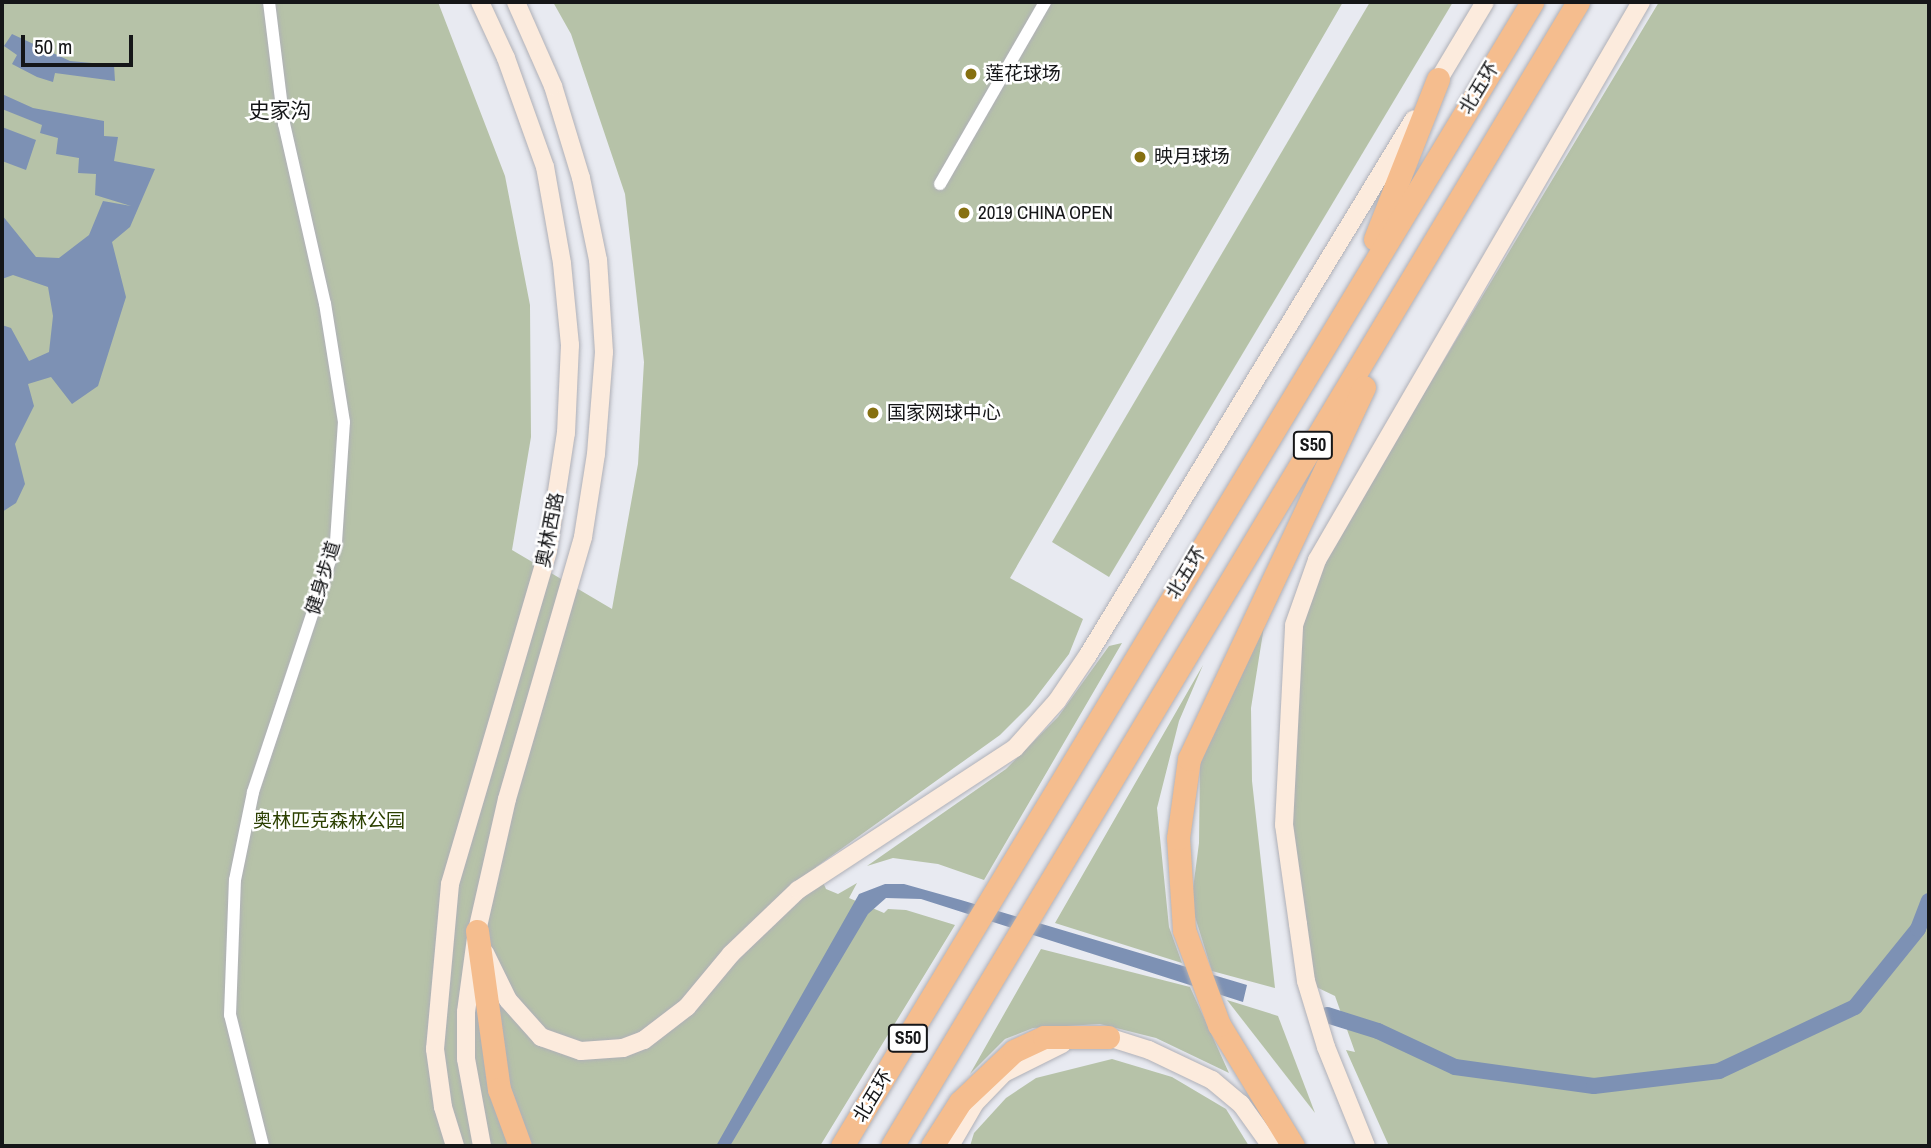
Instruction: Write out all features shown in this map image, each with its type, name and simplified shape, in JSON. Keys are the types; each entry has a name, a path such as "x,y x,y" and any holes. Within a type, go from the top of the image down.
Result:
{"highway":[{"name":"北五环","path":"842,1146 1532,2"},
{"name":"S50","path":"892,1146 1578,2"},
{"path":"1351,299 1438,79"},
{"path":"1293,1146 1219,1025 1187,939 1178,838 1189,759 1423,263"},
{"path":"477,931 499,1089 520,1146"},
{"path":"933,1146 961,1102 1014,1051 1044,1037 1108,1037"},
{"path":"830,1146 886,1074"}],"street":[{"name":"健身步道","path":"263,1146 230,1015 235,880 253,792 336,542 344,422 325,304 285,124 269,2"},
{"name":"奥林西路","path":"453,1146 443,1107 436,1060 450,884 548,550 569,381 562,263 545,167 506,58 480,2"},
{"name":"奥林西路","path":"482,1146 466,1059 466,1012 477,931 507,799 583,537 596,454 603,362 593,226 553,86 516,2"},
{"path":"940,184 1045,2"},
{"path":"477,931 508,1000 541,1037 581,1051 623,1048 666,1026 687,1007 731,954 798,890 1016,748 1057,701 1088,655 1485,2"},
{"path":"1366,1146 1326,1047 1306,981 1299,936 1284,825 1294,625 1317,560 1641,2"},
{"path":"950,1146 975,1103 1004,1073 1047,1048 1108,1037 1149,1050 1212,1080 1241,1104 1271,1146"}],"green space":[{"name":"奥林匹克森林公园","path":"2,2 438,2 505,176 530,305 531,437 512,550 612,609 638,464 644,362 625,194 571,34 553,2 1343,2 1010,578 1083,619 1069,654 1030,705 1000,735 816,867 826,889 838,894 857,883 849,898 884,913 888,909 906,910 955,925 820,1146 2,1146"},
{"path":"1370,2 1453,2 1109,577 1052,542"},
{"path":"1659,2 1929,2 1929,1146 1389,1146 1346,1050 1355,1052 1335,996 1312,985 1292,824 1298,623 1324,560"},
{"path":"1265,620 1251,708 1252,781 1275,988 1212,971 1191,904 1199,843 1200,763"},
{"path":"1122,643 984,880 938,864 893,858 867,866 1006,769 1058,717 1109,646"},
{"path":"1203,665 1179,721 1157,808 1169,927 1182,963 1055,923"},
{"path":"1041,949 1190,987 1229,1073 1156,1038 1100,1024 1033,1028 1005,1039 970,1074"},
{"path":"1227,1000 1278,1016 1315,1113"},
{"path":"1112,1059 1172,1077 1226,1109 1249,1146 970,1146 974,1133 1006,1098 1036,1078"}],"water":[{"path":"12,34 70,61 114,65 115,81 55,73 53,82 37,77 12,64 17,55 4,46"},
{"path":"2,94 33,108 104,121 104,136 118,137 114,161 155,169 130,227 112,242 126,297 98,386 72,404 51,377 28,384 34,406 15,444 25,484 16,503 2,512 2,325 11,328 29,361 49,352 53,316 48,287 13,275 2,279 2,215 36,257 59,258 89,235 103,201 131,206 95,195 96,174 78,173 79,158 56,154 58,138 40,133 42,125 2,109"},
{"path":"2,127 36,140 26,170 2,161"},
{"path":"885,884 904,884 1247,985 1243,1002 921,899 886,898 868,914 730,1146 716,1146 859,894"}],"waterway":[{"path":"1327,1015 1378,1031 1455,1067 1594,1086 1719,1071 1855,1007 1918,929 1929,901"}],"place":[{"name":"莲花球场","path":"971,74"},
{"name":"映月球场","path":"1140,157"},
{"name":"2019 CHINA OPEN","path":"964,213"},
{"name":"国家网球中心","path":"873,413"}],"district":[{"name":"史家沟","path":"280,111"}]}
